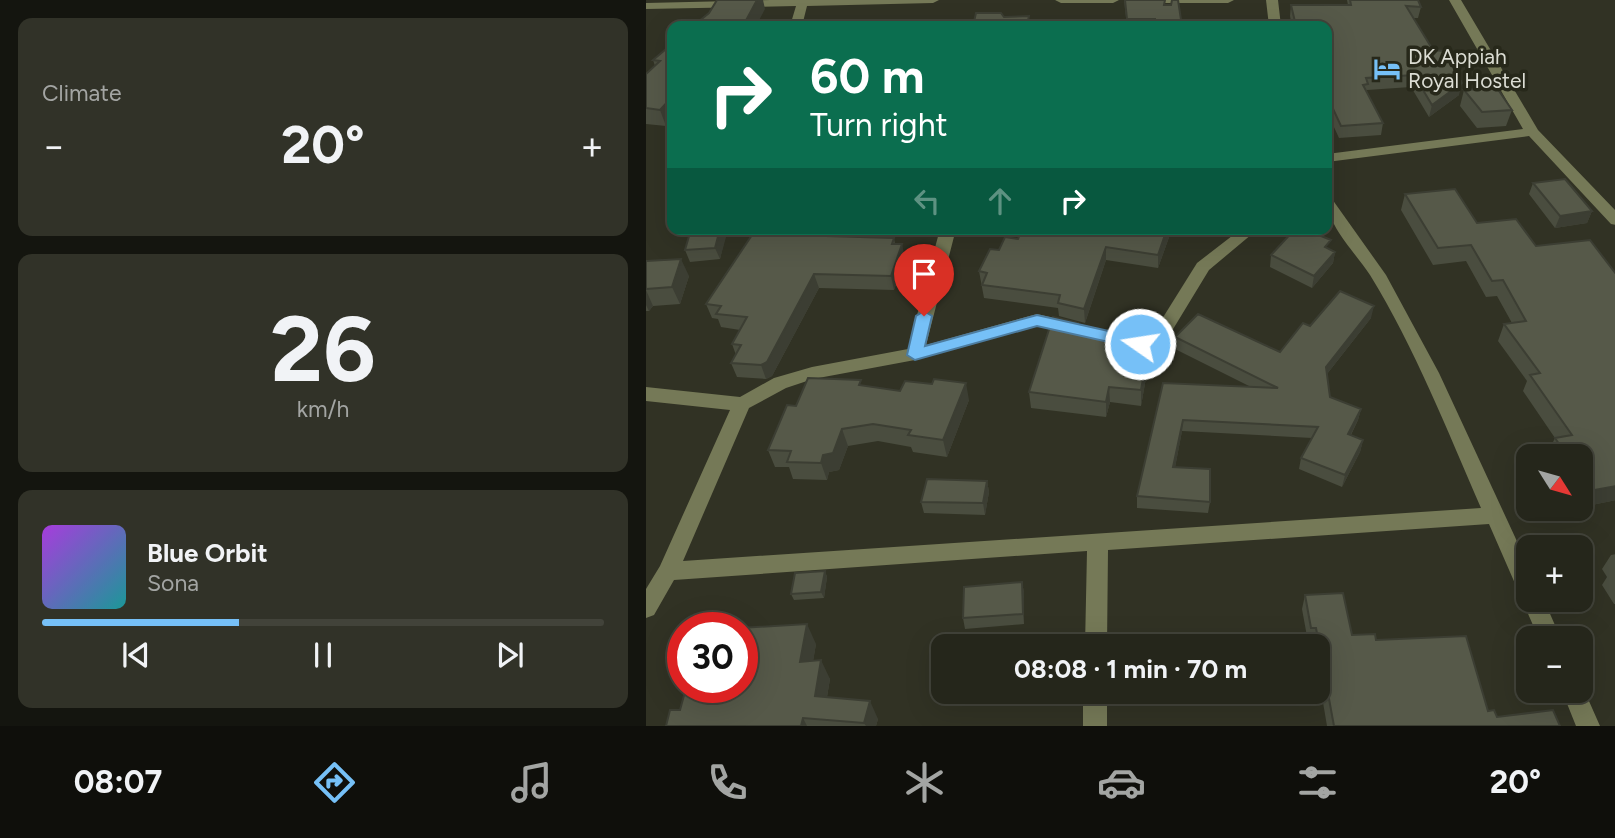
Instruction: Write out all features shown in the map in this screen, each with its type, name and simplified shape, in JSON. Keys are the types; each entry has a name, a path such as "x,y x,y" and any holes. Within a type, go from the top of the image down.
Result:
{"street":[{"path":"646,6 932,0"},
{"path":"1061,0 1113,0"},
{"path":"1150,0 1228,0"},
{"path":"1272,0 1274,21"},
{"path":"1455,0 1532,132 1615,221"},
{"path":"797,21 802,4"},
{"path":"1332,157 1532,132"},
{"path":"1332,209 1378,275 1430,373 1516,561"},
{"path":"915,355 946,235"},
{"path":"646,394 742,404 780,383 812,373 915,355 1037,320 1140,344 1158,340 1203,267 1243,235"},
{"path":"646,608 668,572 742,404"},
{"path":"668,572 1098,540 1496,515"},
{"path":"1096,634 1098,540"},
{"path":"1578,703 1588,726"},
{"path":"1095,704 1095,726"}],"building":[{"path":"717,0 757,0 746,21 699,21 709,13"},
{"path":"1125,0 1165,0 1164,5 1171,5 1172,0 1178,0 1181,21 1127,19"},
{"path":"1350,0 1418,0 1421,7 1406,6 1433,50 1444,51 1462,83 1432,105 1414,75 1366,78 1368,84 1363,85 1383,123 1341,126 1332,107 1332,21 1295,21 1291,5 1351,5"},
{"path":"976,13 1001,13 1004,17 1029,16 1028,21 974,21"},
{"path":"667,48 667,102 660,110 646,108 646,74 660,61 653,60"},
{"path":"1497,88 1512,110 1482,112 1464,90"},
{"path":"1565,179 1592,211 1560,216 1533,183"},
{"path":"1455,189 1477,223 1516,219 1536,246 1590,240 1616,274 1616,486 1593,490 1593,444 1559,444 1555,438 1572,435 1530,375 1540,373 1504,324 1526,321 1503,280 1492,281 1471,245 1438,248 1405,194"},
{"path":"689,235 718,235 715,248 685,250"},
{"path":"752,235 894,238 892,244 902,244 891,276 814,274 767,362 761,365 731,363 741,345 732,344 747,317 716,314 721,306 706,304"},
{"path":"1020,235 1165,235 1158,255 1106,247 1084,309 1058,303 1060,295 982,285 987,273 979,271 990,249 999,250 1005,237 1018,239"},
{"path":"1289,235 1319,235 1331,240 1325,247 1335,252 1314,276 1271,255"},
{"path":"681,259 672,287 646,289 646,261"},
{"path":"1340,291 1374,306 1326,367 1330,397 1361,409 1348,434 1363,440 1345,475 1301,458 1318,427 1183,420 1173,467 1210,469 1210,502 1137,496 1163,383 1278,388 1175,337 1198,314 1280,352 1303,323 1310,326"},
{"path":"1053,317 1078,323 1075,333 1130,338 1129,344 1149,346 1141,390 1109,387 1106,402 1029,392"},
{"path":"808,378 861,380 859,385 900,391 905,381 932,384 934,379 966,383 943,440 908,435 911,430 873,424 842,429 833,453 823,455 821,463 787,462 791,451 768,450 787,405 796,406"},
{"path":"927,479 987,481 983,503 921,502"},
{"path":"825,571 821,592 791,594 795,573"},
{"path":"1022,582 1023,614 963,618 964,587"},
{"path":"1343,593 1352,635 1375,634 1376,640 1466,636 1488,711 1494,710 1497,717 1553,710 1560,726 1334,726 1330,704 1330,634 1317,634 1316,628 1311,628 1305,595"},
{"path":"807,624 800,662 821,660 815,696 870,701 864,723 803,718 801,726 666,726 670,710 680,710 682,703 758,703 758,627"}],"place":[{"name":"DK Appiah Royal Hostel","path":"1387,69"}],"route":[{"path":"924,316 915,355 1037,320 1140,344"}]}
